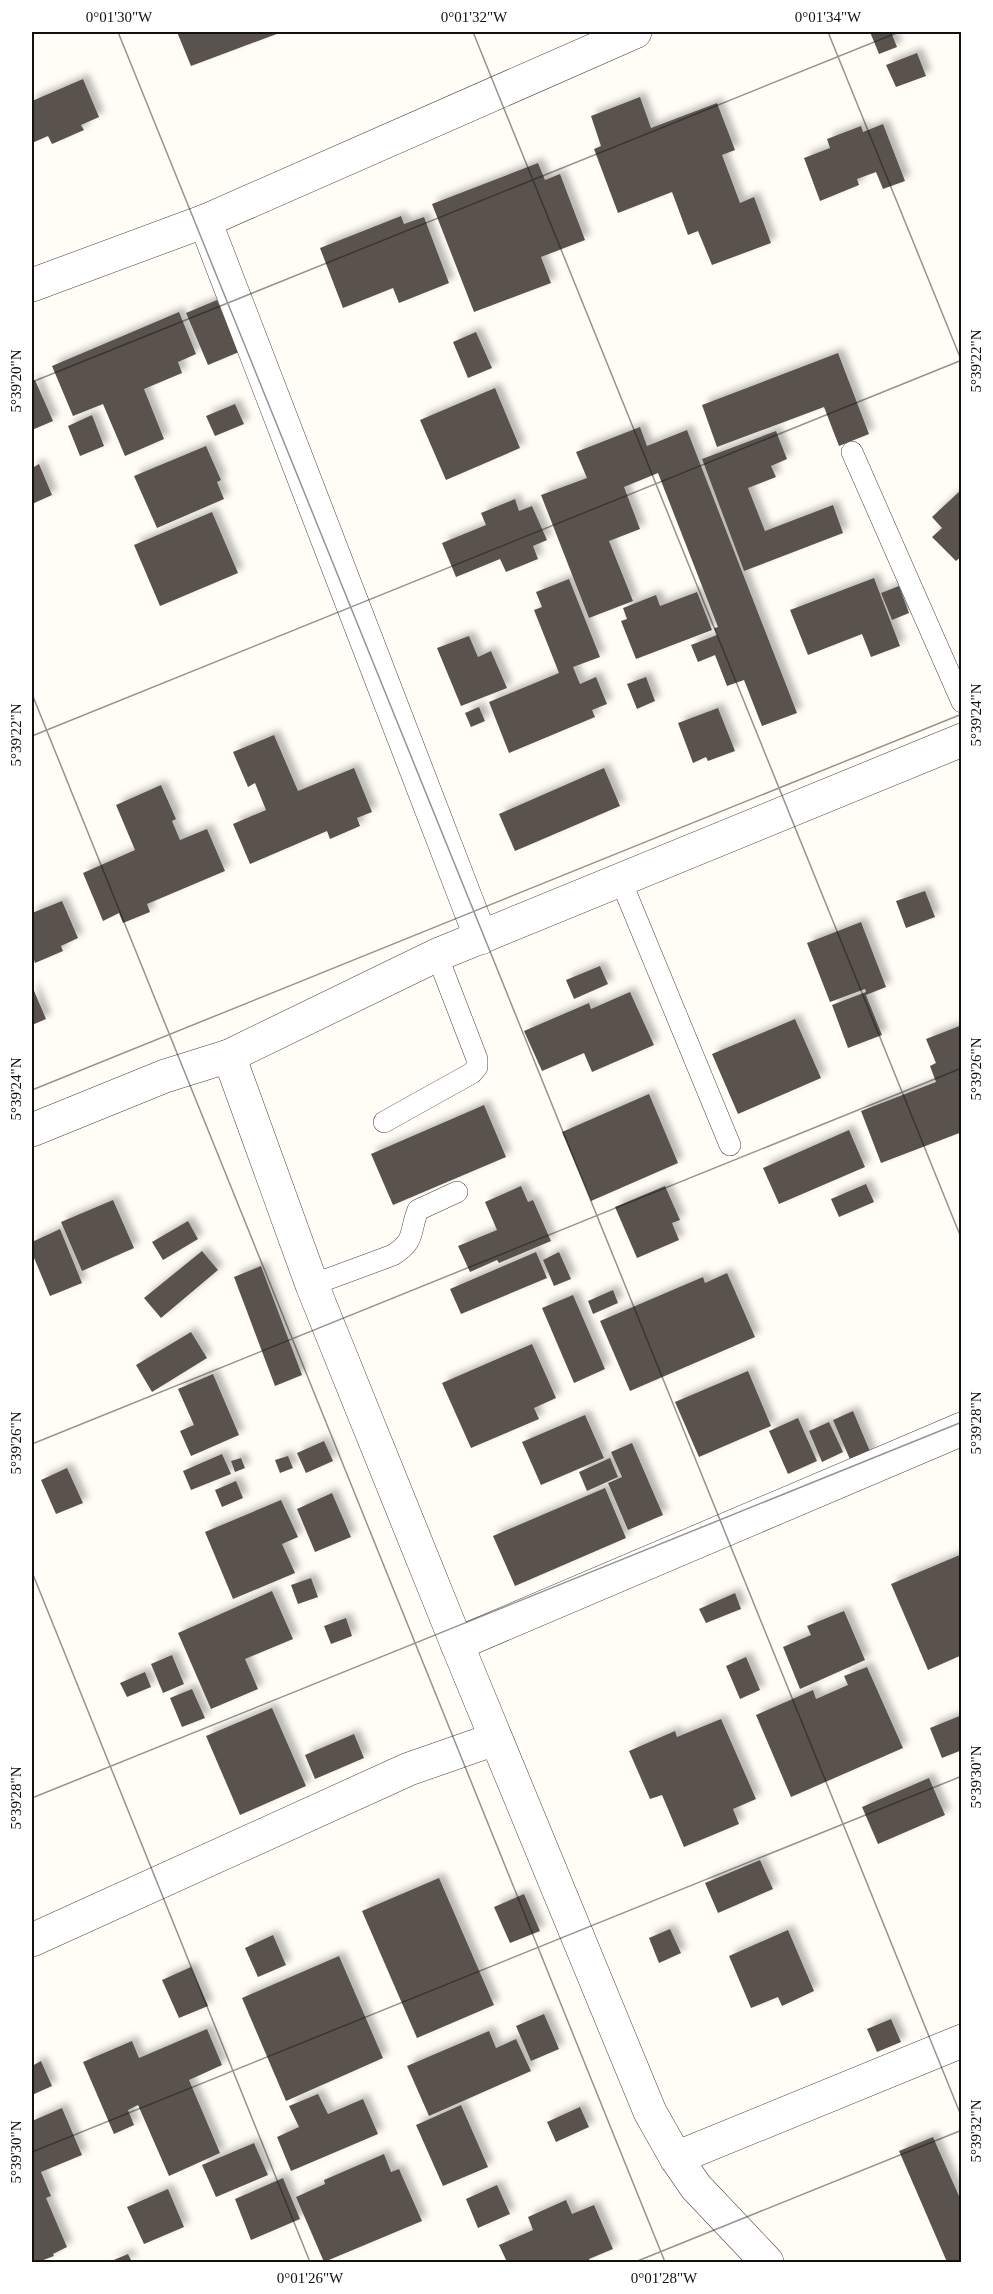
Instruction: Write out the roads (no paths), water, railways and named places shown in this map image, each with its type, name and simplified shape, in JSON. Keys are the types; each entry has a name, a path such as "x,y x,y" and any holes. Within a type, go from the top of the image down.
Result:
{"street":[{"path":"32,285 205,221 635,32"},
{"path":"205,221 481,938"},
{"path":"32,1130 165,1076 229,1056 437,955 962,740"},
{"path":"229,1056 312,1285 495,1739 650,2112 676,2158 696,2187 755,2259"},
{"path":"457,1644 962,1429"},
{"path":"32,1940 409,1769 495,1739"},
{"path":"676,2158 962,2041"}],"lane":[{"path":"852,452 962,702"},
{"path":"621,881 730,1145"},
{"path":"384,1122 472,1073 477,1066 477,1059 437,955"},
{"path":"312,1285 393,1255 404,1248 411,1238 412,1224 418,1210 458,1191"}]}
